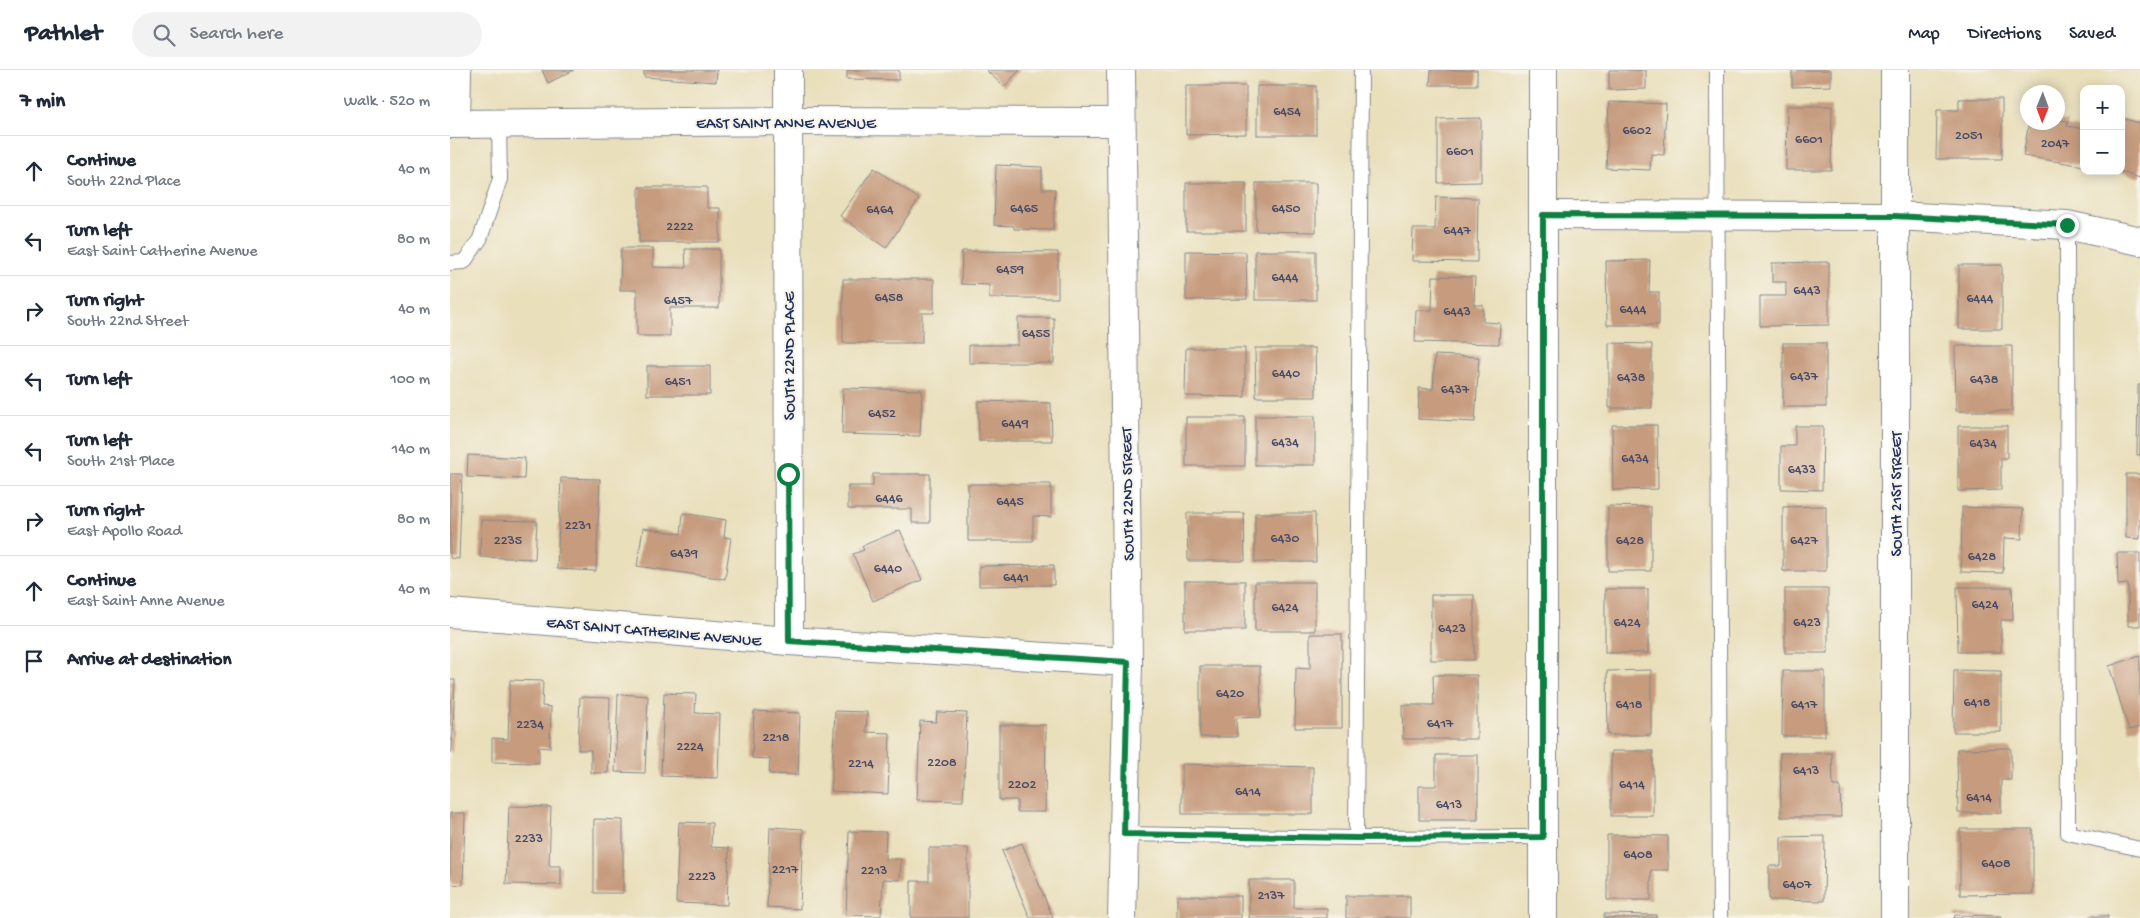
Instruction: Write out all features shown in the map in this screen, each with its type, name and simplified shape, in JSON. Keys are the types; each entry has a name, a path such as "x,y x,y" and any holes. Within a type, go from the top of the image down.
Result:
{"street":[{"path":"453,124 457,70"},
{"name":"SOUTH 22ND PLACE","path":"788,70 789,641"},
{"name":"SOUTH 22ND STREET","path":"1121,70 1128,662 1122,918"},
{"path":"1543,70 1543,918"},
{"name":"SOUTH 21ST STREET","path":"1895,70 1895,918"},
{"name":"EAST SAINT ANNE AVENUE","path":"453,124 789,121 1121,122"},
{"path":"1543,215 1894,216 2067,225 2140,241"},
{"name":"EAST SAINT CATHERINE AVENUE","path":"450,613 789,641 1128,662"}],"lane":[{"path":"1356,838 1361,70"},
{"path":"1717,70 1716,215 1720,918"},
{"path":"450,263 464,262 480,239 500,179 499,124"},
{"path":"2067,225 2068,833 2140,849"},
{"path":"1124,834 1356,838 1543,837"}],"building":[{"path":"542,70 574,70 548,83"},
{"path":"644,70 717,70 716,82 644,77"},
{"path":"847,70 899,70 899,80 847,79"},
{"path":"986,70 1020,70 1004,87"},
{"path":"1431,70 1477,70 1477,85 1430,85"},
{"path":"1609,70 1646,70 1646,89 1609,90"},
{"path":"1792,70 1831,70 1831,86 1792,87"},
{"path":"1186,86 1246,86 1246,134 1186,135"},
{"path":"1257,86 1316,86 1316,135 1257,135"},
{"path":"1959,99 2002,99 2002,159 1936,159 1937,110 1959,110"},
{"path":"1609,102 1666,104 1664,155 1651,154 1650,170 1606,168"},
{"path":"1787,106 1832,106 1831,170 1786,170"},
{"path":"1481,118 1481,182 1438,183 1438,119"},
{"path":"2125,119 2140,123 2140,178 2125,173"},
{"path":"2065,121 2068,121 2067,126 2080,128 2080,165 2023,156 2028,130 2065,130"},
{"path":"996,165 1042,167 1042,189 1055,189 1053,230 1014,229 1014,226 994,225"},
{"path":"874,168 919,199 886,248 840,216"},
{"path":"1186,183 1246,183 1246,231 1186,231"},
{"path":"1256,183 1316,183 1316,232 1256,231"},
{"path":"639,187 707,187 707,208 720,208 720,242 639,242"},
{"path":"1436,197 1478,198 1477,262 1412,261 1413,229 1435,229"},
{"path":"621,248 653,248 653,267 686,268 685,249 719,249 719,308 670,308 670,336 637,336 637,290 620,290"},
{"path":"962,251 1058,252 1058,298 989,298 989,285 961,284"},
{"path":"1186,251 1246,252 1247,299 1186,300"},
{"path":"1255,251 1316,251 1316,300 1255,300"},
{"path":"1650,260 1649,292 1659,292 1659,325 1607,325 1606,261"},
{"path":"1829,262 1829,325 1760,326 1760,296 1786,296 1786,282 1772,282 1772,263"},
{"path":"1959,265 2002,265 2002,329 1959,329"},
{"path":"1433,276 1475,277 1474,305 1483,305 1483,322 1500,323 1499,344 1415,342 1416,310 1432,310"},
{"path":"843,279 934,279 934,313 922,313 922,343 843,343"},
{"path":"1018,318 1054,318 1054,363 969,363 969,345 1018,345"},
{"path":"1609,343 1652,344 1652,408 1609,408"},
{"path":"1783,343 1826,343 1826,407 1783,407"},
{"path":"1955,346 2012,346 2012,411 1956,411"},
{"path":"1186,348 1245,348 1245,397 1185,396"},
{"path":"1255,348 1315,348 1316,397 1256,397"},
{"path":"1435,355 1479,357 1475,422 1418,419 1419,388 1433,389"},
{"path":"647,366 710,366 710,395 647,395"},
{"path":"2138,385 2140,385 2140,455 2137,455"},
{"path":"843,388 922,390 920,436 842,434"},
{"path":"978,401 1051,403 1052,441 979,441"},
{"path":"1255,416 1315,416 1315,465 1255,465"},
{"path":"1186,417 1245,417 1245,466 1186,466"},
{"path":"1612,425 1657,425 1658,489 1613,490"},
{"path":"1795,426 1823,426 1822,490 1781,489 1781,446 1795,446"},
{"path":"1958,426 2007,426 2007,458 2001,458 2001,490 1958,491"},
{"path":"468,455 525,458 524,479 467,477"},
{"path":"450,474 462,474 459,559 450,558"},
{"path":"873,474 930,474 930,523 912,523 912,509 848,509 848,486 873,486"},
{"path":"2126,474 2140,474 2140,539 2126,538"},
{"path":"561,478 600,479 596,571 557,569"},
{"path":"968,484 1051,484 1051,517 1033,516 1033,541 968,541"},
{"path":"1608,506 1651,507 1651,571 1608,571"},
{"path":"1826,506 1826,571 1783,571 1783,507"},
{"path":"1962,507 2023,509 2022,539 2004,538 2003,573 1961,572"},
{"path":"683,513 726,520 724,537 731,538 725,579 637,566 643,528 681,534"},
{"path":"1187,513 1244,513 1245,561 1188,561"},
{"path":"1255,513 1315,513 1316,562 1255,562"},
{"path":"481,520 537,521 535,559 480,557"},
{"path":"900,530 922,580 873,601 853,554 864,550 862,546"},
{"path":"2117,553 2140,553 2140,626 2128,626 2128,584 2118,585"},
{"path":"1054,565 1054,585 979,586 979,566"},
{"path":"1185,581 1245,581 1245,630 1185,630"},
{"path":"1255,582 1315,582 1315,631 1255,631"},
{"path":"1957,587 2012,587 2013,620 2001,620 2001,652 1958,652"},
{"path":"1605,589 1648,589 1648,653 1605,653"},
{"path":"1785,589 1828,589 1828,653 1785,653"},
{"path":"1431,595 1474,595 1474,660 1431,660"},
{"path":"1310,634 1342,634 1342,728 1295,728 1296,668 1310,669"},
{"path":"2140,656 2140,727 2129,730 2109,666"},
{"path":"1200,666 1260,666 1261,717 1236,718 1237,737 1200,737"},
{"path":"1651,670 1651,735 1608,735 1607,671"},
{"path":"1954,670 2001,671 2001,732 1953,732"},
{"path":"1783,671 1825,671 1825,736 1782,736"},
{"path":"1433,675 1477,675 1477,739 1403,739 1402,705 1434,705"},
{"path":"450,680 455,680 452,752 450,752"},
{"path":"510,680 543,681 542,706 551,707 550,748 539,747 539,763 492,762 492,738 508,739"},
{"path":"664,693 696,694 695,713 720,714 718,778 661,776"},
{"path":"618,694 648,696 645,773 615,772"},
{"path":"580,697 610,698 608,773 591,773 591,750 578,750"},
{"path":"754,711 800,713 798,775 769,774 770,759 752,758"},
{"path":"835,711 867,712 866,732 890,733 888,794 831,791"},
{"path":"937,712 967,713 963,801 917,800 920,721 936,722"},
{"path":"999,725 1046,725 1045,812 1017,812 1017,800 999,800"},
{"path":"2011,748 2011,780 2001,780 2001,813 1958,813 1957,749"},
{"path":"1611,751 1653,751 1653,816 1611,816"},
{"path":"1780,753 1832,753 1833,786 1840,786 1841,817 1781,817"},
{"path":"1436,755 1478,755 1478,820 1419,820 1419,786 1436,786"},
{"path":"1182,764 1313,767 1313,814 1182,814"},
{"path":"509,806 551,807 549,866 561,866 561,885 506,884"},
{"path":"450,813 465,813 463,885 450,884"},
{"path":"594,819 623,820 623,893 594,893"},
{"path":"679,822 712,823 711,847 729,848 727,905 676,903"},
{"path":"770,827 803,829 800,909 767,907"},
{"path":"1960,829 2033,829 2033,894 1960,895"},
{"path":"849,831 886,832 885,859 901,859 900,880 883,879 881,916 846,915"},
{"path":"1607,835 1668,836 1668,870 1651,870 1651,900 1607,900"},
{"path":"1825,836 1824,901 1769,900 1769,866 1781,866 1781,837"},
{"path":"1022,843 1053,918 1030,918 1002,851"},
{"path":"929,848 968,848 968,918 911,918 911,881 929,881"},
{"path":"1249,880 1294,880 1294,908 1327,908 1327,918 1249,918"},
{"path":"1177,896 1241,896 1241,918 1177,918"},
{"path":"1346,896 1410,896 1410,918 1346,918"},
{"path":"1604,914 1656,915 1656,918 1604,918"},
{"path":"1955,915 2001,916 2001,918 1954,918"},
{"path":"2090,916 2108,916 2108,918 2090,918"}],"route":[{"path":"788,474 789,641 1128,662 1123,784 1124,834 1356,838 1543,837 1543,215 1894,216 2067,225"}]}
